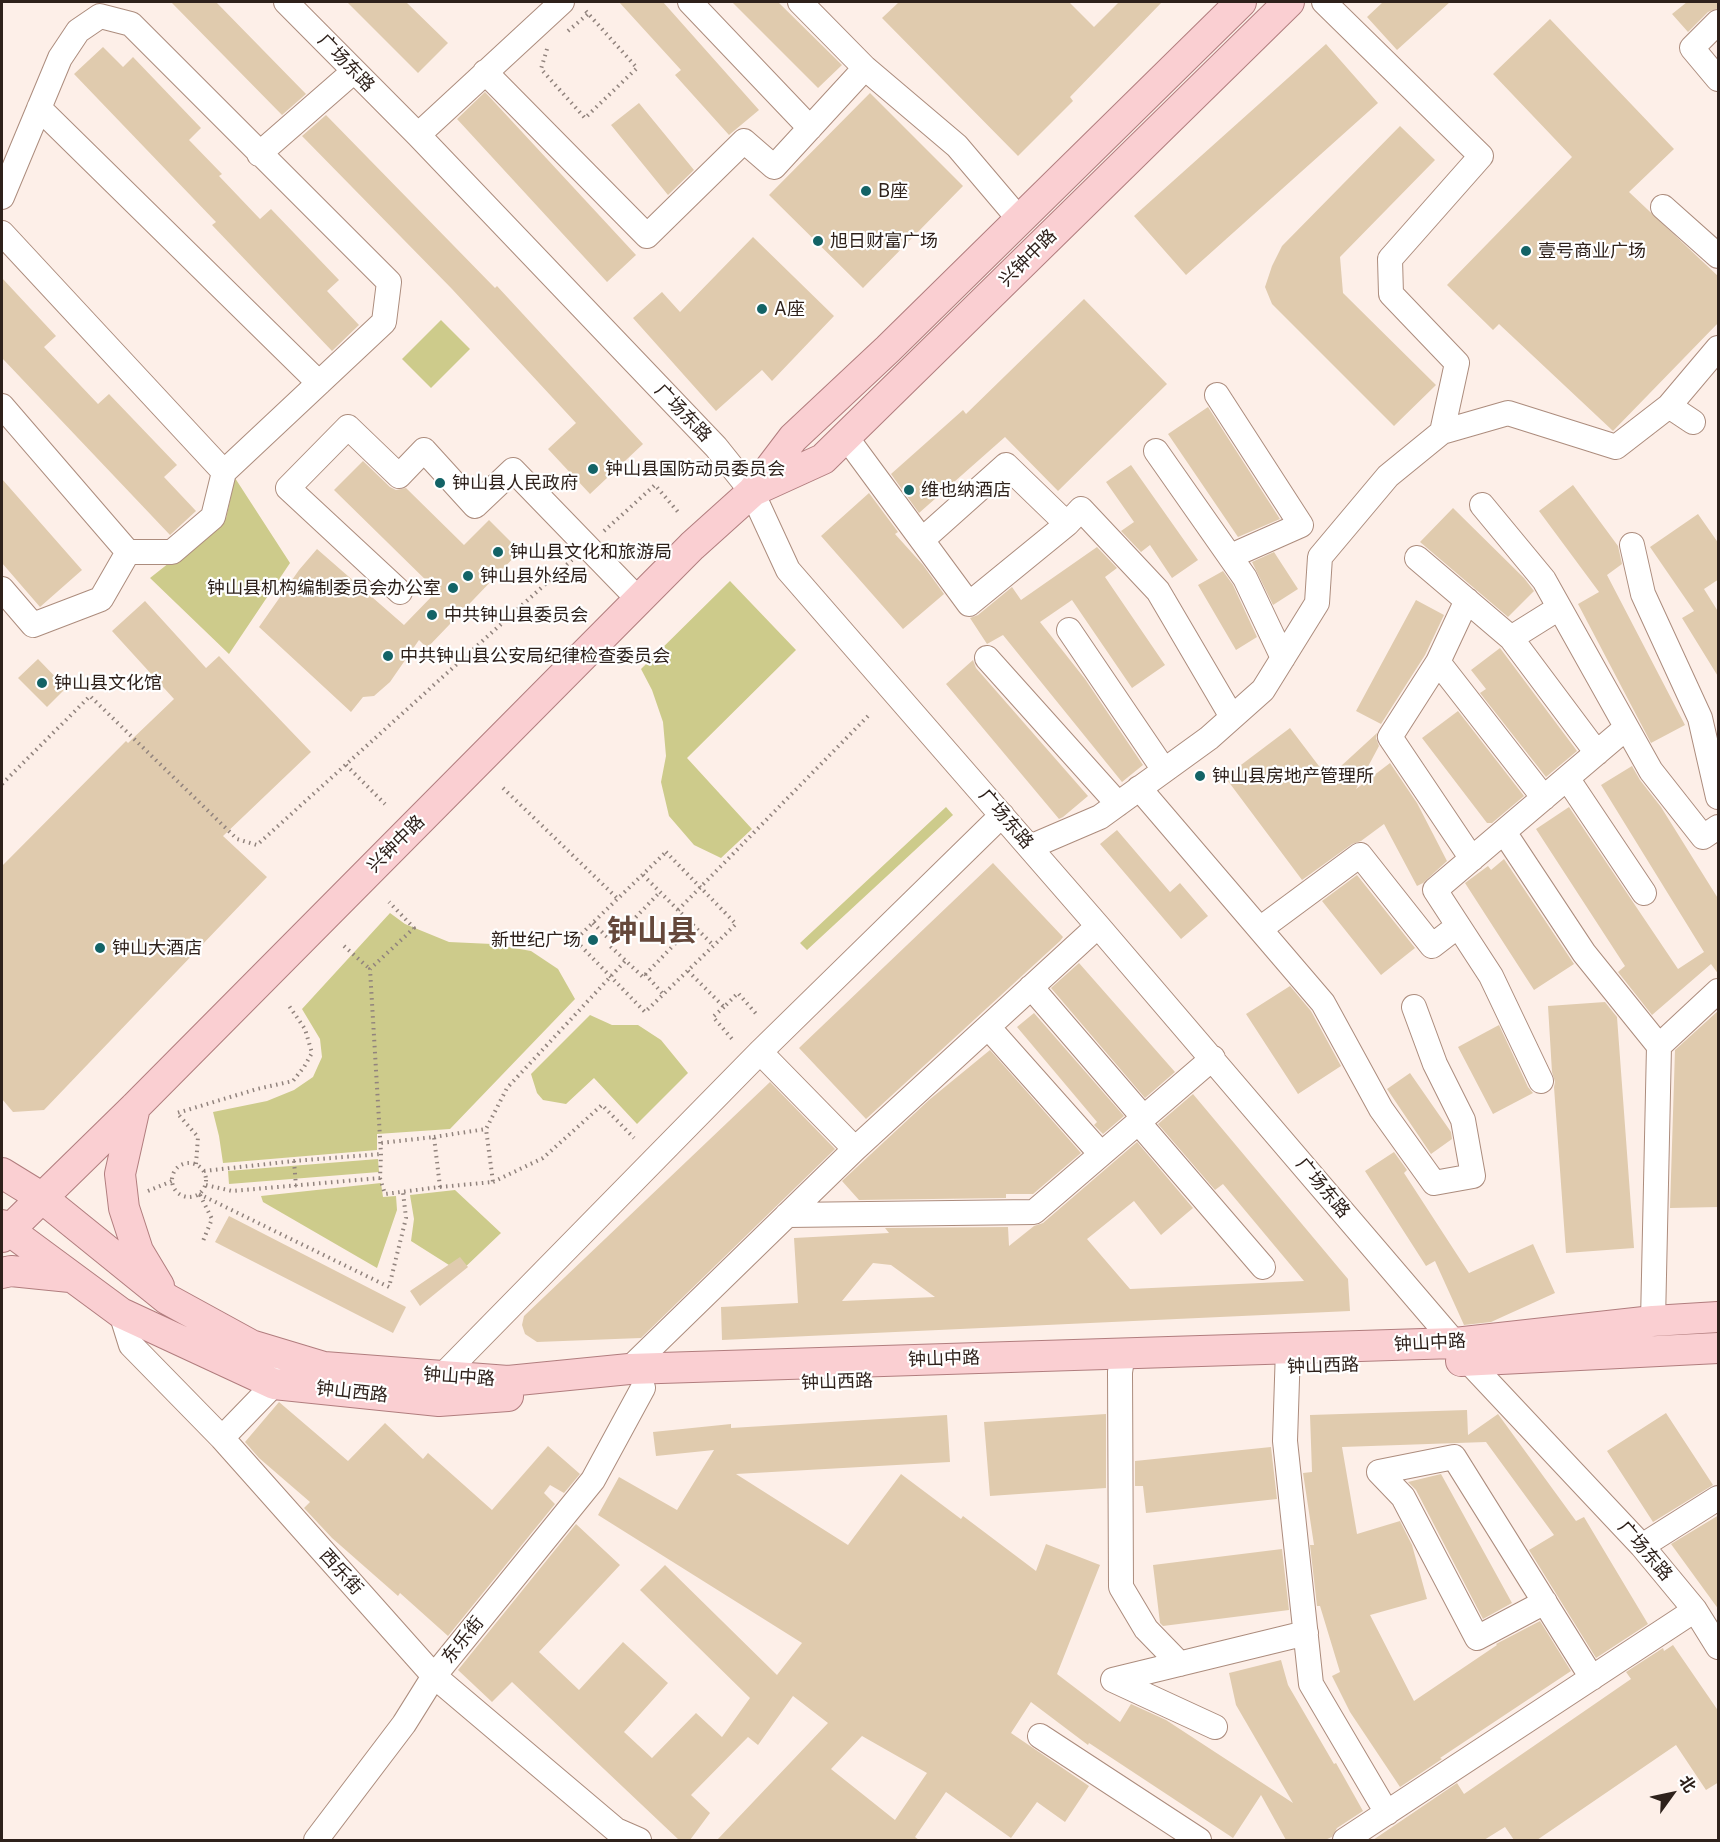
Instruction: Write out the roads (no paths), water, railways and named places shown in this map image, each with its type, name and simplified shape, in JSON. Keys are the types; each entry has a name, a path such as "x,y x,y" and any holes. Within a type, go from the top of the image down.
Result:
{"main road":[{"name":"兴钟中路","path":"4,1231 62,1180 692,546 752,492 793,438 888,349 1241,2"},
{"name":"兴钟中路","path":"752,492 823,459 1289,2"},
{"path":"135,1107 120,1174 124,1208 138,1251 167,1299"},
{"path":"2,1173 40,1197"},
{"name":"钟山中路","path":"40,1197 167,1299 251,1344 324,1367 441,1388"},
{"name":"钟山西路","path":"4,1231 121,1313 274,1384 441,1388 636,1379 1462,1352 1719,1348"},
{"path":"2,1273 11,1271 72,1277"},
{"name":"钟山中路","path":"1462,1352 1653,1321 1719,1317"}],"street":[{"name":"广场东路","path":"286,2 418,135 716,447 752,492 788,570 1213,1058 1462,1352 1642,1546 1695,1610 1719,1647"},
{"path":"418,135 562,2"},
{"path":"690,2 810,128"},
{"path":"801,2 865,68 957,146 1019,219"},
{"path":"1324,2 1481,156 1390,259 1391,294 1456,363 1442,432"},
{"path":"2,197 60,58 78,31 100,16 130,24 389,282 384,322 224,472 213,517 172,552 128,552 2,406"},
{"path":"1718,78 1692,48 1719,22"},
{"path":"485,72 647,236 744,141 774,167 865,68"},
{"path":"260,154 353,72"},
{"path":"39,108 320,383"},
{"path":"1663,207 1719,256"},
{"path":"2,233 224,472"},
{"path":"1030,847 1100,817 1209,738 1263,690 1317,603 1320,557 1388,477 1442,432 1508,413 1616,447 1669,405 1719,348"},
{"path":"1217,395 1301,525 1231,556"},
{"path":"1669,405 1694,422"},
{"path":"400,592 288,488 348,427 399,476 424,450 475,506 513,470 639,600"},
{"path":"846,437 969,604 1081,509 1158,591 1232,717"},
{"path":"1156,451 1245,578 1283,658"},
{"path":"922,540 1006,465 1066,524"},
{"path":"1482,505 1544,580 1651,771 1703,837 1719,827"},
{"path":"1632,545 1643,594 1700,718 1719,797"},
{"path":"2,589 33,625 101,599 128,552"},
{"path":"1417,558 1511,638 1597,753"},
{"path":"1467,600 1437,663 1390,737 1472,859"},
{"path":"1511,638 1559,608"},
{"path":"1069,630 1164,770"},
{"path":"987,657 1118,804"},
{"path":"1437,663 1544,798"},
{"path":"1541,1081 1491,976 1435,890 1626,728"},
{"path":"1567,778 1644,893"},
{"path":"1139,788 1323,1003 1382,1109 1434,1183 1473,1176 1463,1120 1435,1064 1414,1007"},
{"path":"441,1388 760,1052 1002,815"},
{"path":"1504,832 1584,953 1659,1046 1653,1321"},
{"path":"1260,929 1360,855 1432,946 1458,926"},
{"name":"东乐街","path":"639,1840 616,1830 434,1676 593,1480 636,1379 787,1215 855,1149 1098,926"},
{"path":"1031,987 1263,1267"},
{"path":"1659,1046 1719,991"},
{"path":"988,1027 1101,1154"},
{"path":"760,1052 855,1149"},
{"path":"787,1215 1034,1212 1213,1058"},
{"name":"西乐街","path":"121,1313 130,1346 222,1438 434,1676"},
{"path":"1288,1358 1284,1441 1311,1684 1387,1813"},
{"path":"222,1438 299,1359"},
{"path":"1122,1363 1121,1587 1146,1629 1180,1664"},
{"path":"1545,1602 1477,1638 1403,1497 1379,1472 1454,1457 1545,1602 1592,1678"},
{"path":"1642,1546 1719,1498"},
{"path":"1345,1840 1695,1610"},
{"path":"1215,1727 1113,1680 1306,1633"},
{"path":"316,1840 405,1724 434,1676"},
{"path":"1040,1736 1199,1840"}],"place":[{"name":"B座","path":"866,191"},
{"name":"旭日财富广场","path":"818,241"},
{"name":"壹号商业广场","path":"1526,251"},
{"name":"A座","path":"762,309"},
{"name":"钟山县国防动员委员会","path":"593,469"},
{"name":"钟山县人民政府","path":"440,483"},
{"name":"维也纳酒店","path":"909,490"},
{"name":"钟山县文化和旅游局","path":"498,552"},
{"name":"钟山县外经局","path":"468,576"},
{"name":"钟山县机构编制委员会办公室","path":"453,588"},
{"name":"中共钟山县委员会","path":"432,615"},
{"name":"中共钟山县公安局纪律检查委员会","path":"388,656"},
{"name":"钟山县文化馆","path":"42,683"},
{"name":"钟山县房地产管理所","path":"1200,776"},
{"name":"新世纪广场","path":"593,940"},
{"name":"钟山大酒店","path":"100,948"}],"district":[{"name":"钟山县","path":"652,932"}]}
